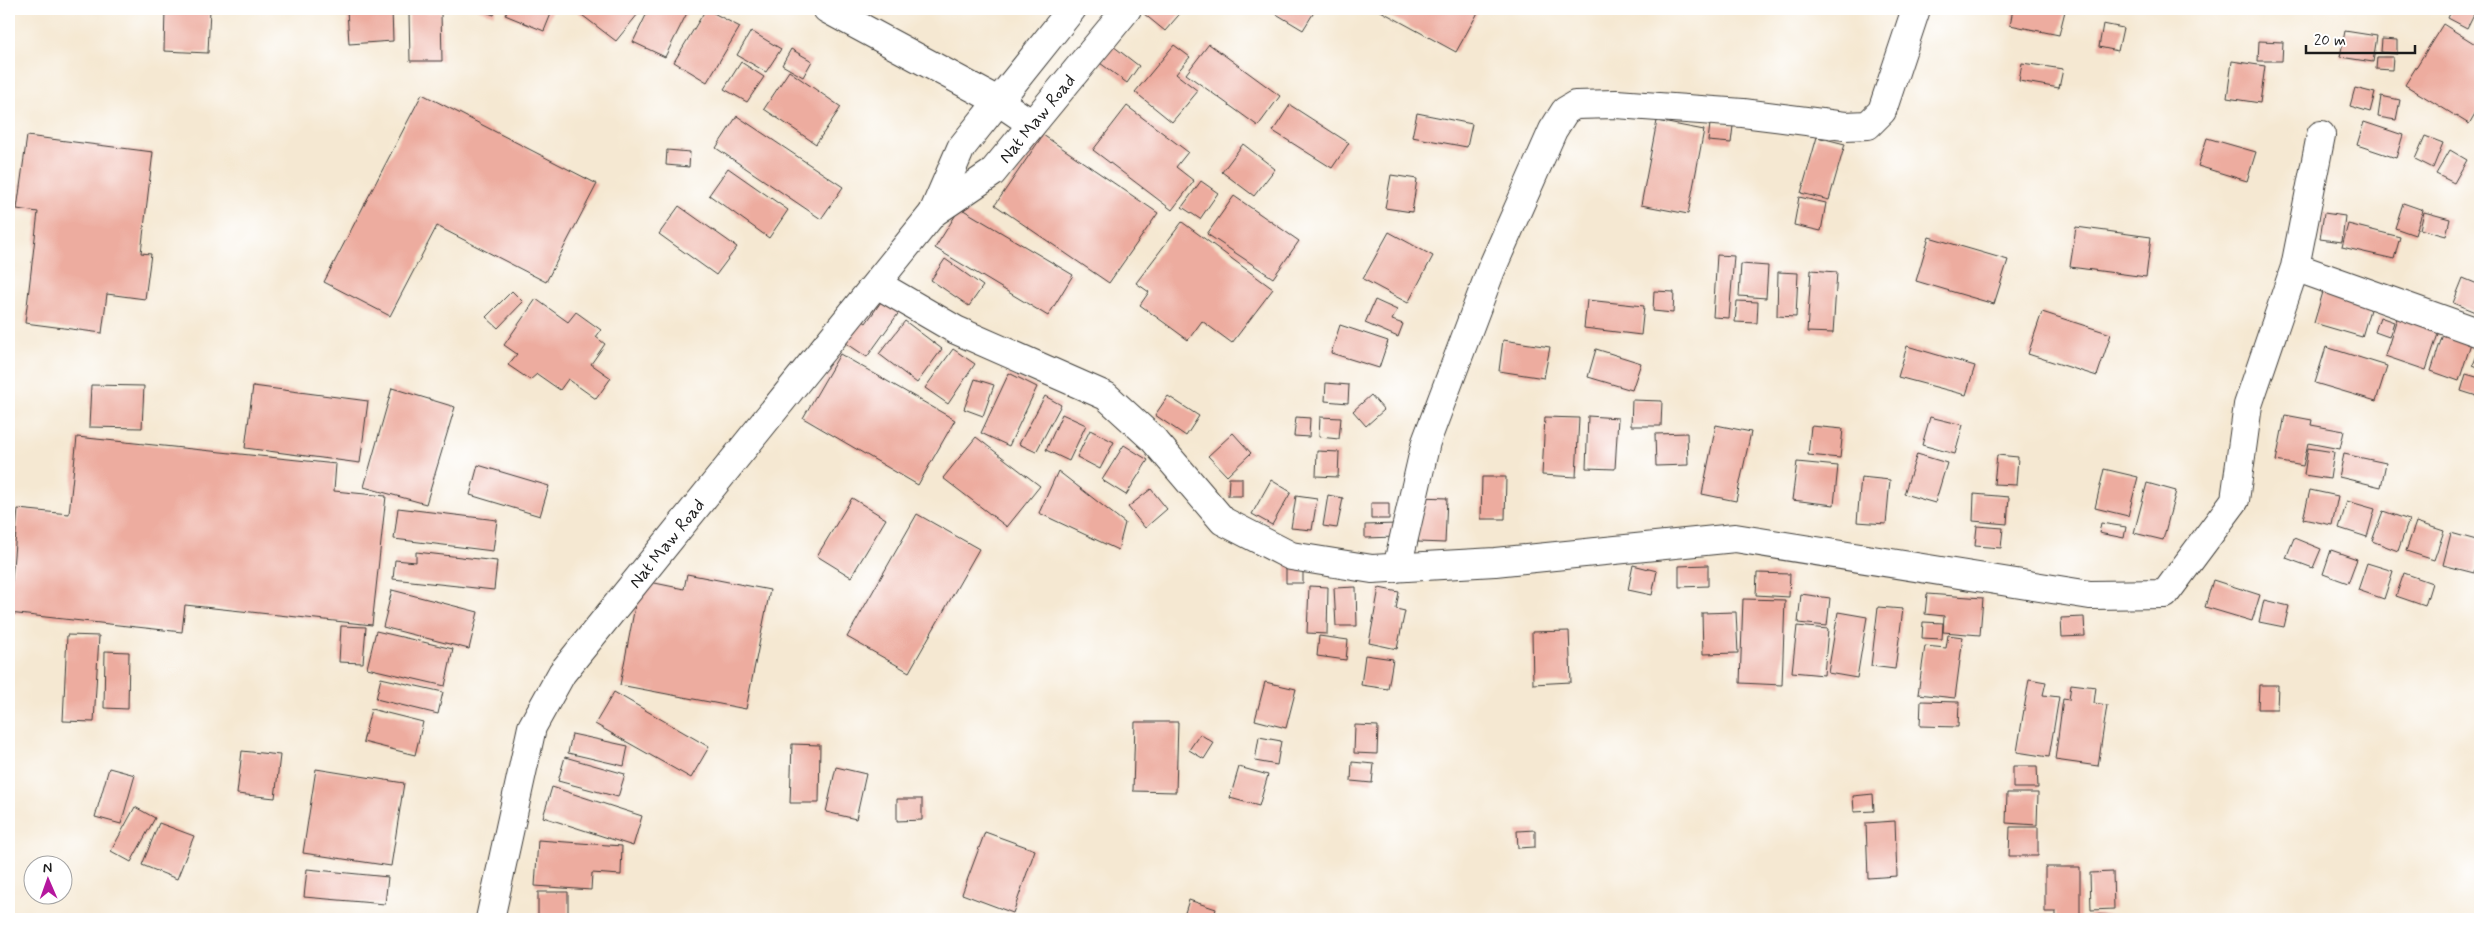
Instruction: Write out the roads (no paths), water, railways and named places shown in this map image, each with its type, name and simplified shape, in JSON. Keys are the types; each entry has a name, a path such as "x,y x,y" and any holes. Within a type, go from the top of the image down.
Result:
{"street":[{"path":"827,9 998,101 1032,124"},
{"name":"Nat Maw Road","path":"490,919 532,727 562,673 933,213 961,148 1072,9"},
{"name":"Nat Maw Road","path":"933,213 992,173 1127,9"},
{"path":"1397,568 1426,442 1491,270 1553,130 1565,111 1575,105 1616,104 1743,113 1845,126 1868,125 1882,111 1916,9"},
{"path":"877,284 956,330 1106,396 1153,439 1223,521 1291,556 1372,569 1397,568 1495,562 1735,538 2090,594 2165,594 2235,500 2248,405 2295,267 2321,135"},
{"path":"2295,267 2480,334"}]}
